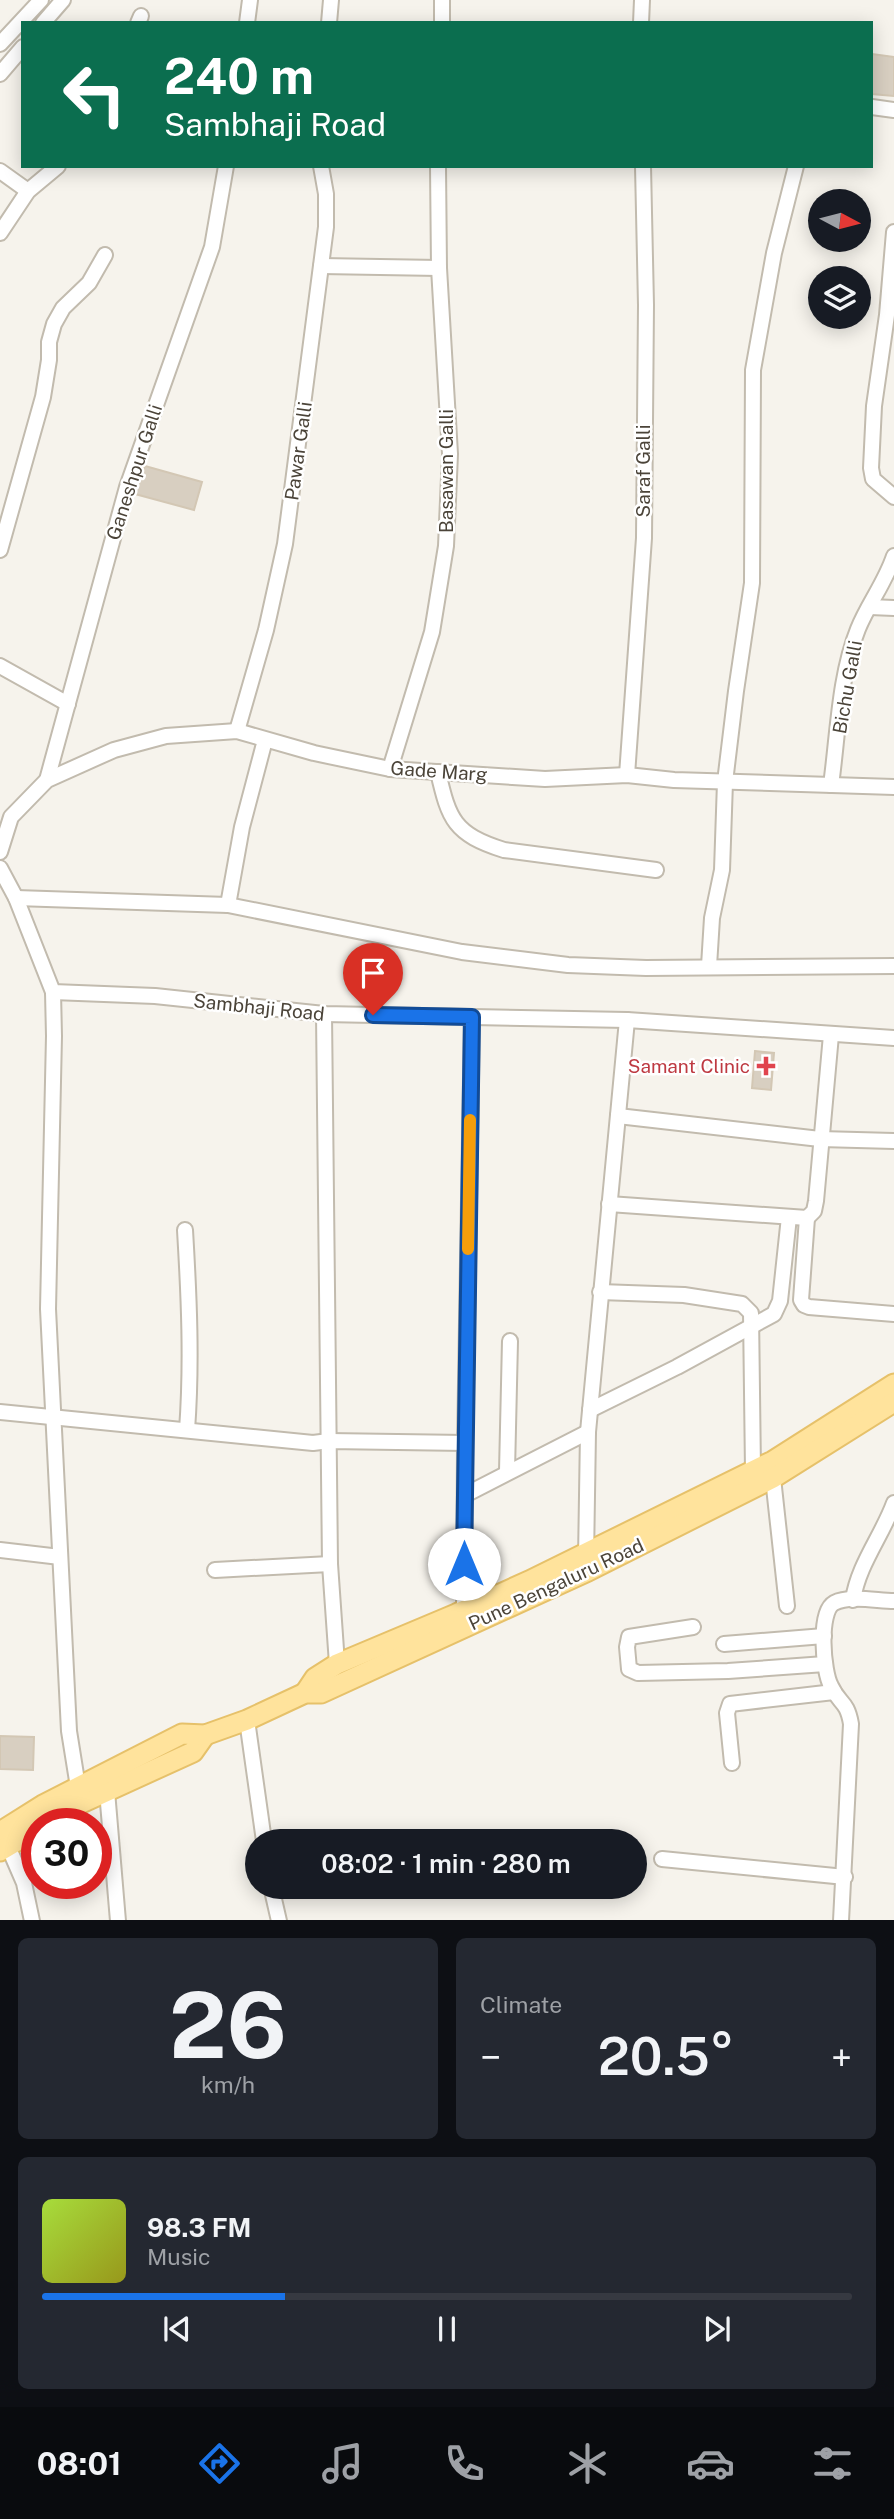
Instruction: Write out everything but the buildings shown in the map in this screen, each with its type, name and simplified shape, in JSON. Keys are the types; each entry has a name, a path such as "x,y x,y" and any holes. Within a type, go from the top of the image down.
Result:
{"main road":[{"path":"305,1693 315,1678 337,1664 587,1562 773,1461 894,1384"},
{"name":"Pune Bengaluru Road","path":"3,1843 43,1805 182,1734 205,1735 247,1720 305,1693 321,1693 587,1562 773,1478 894,1402"},
{"name":"Pune Bengaluru Road","path":"72,1808 193,1752 205,1735"},
{"path":"3,1843 21,1836"}],"street":[{"path":"21,21 41,0"},
{"path":"45,21 62,0"},
{"path":"247,21 250,0"},
{"path":"329,21 331,0"},
{"path":"442,0 442,21"},
{"path":"641,21 642,0"},
{"path":"0,44 21,21"},
{"path":"0,74 21,49"},
{"path":"873,107 894,110"},
{"path":"0,233 28,191 56,168"},
{"name":"Ganeshpur Galli","path":"47,780 127,487 212,247 226,168"},
{"name":"Pawar Galli","path":"237,731 266,630 285,544 326,216 326,194 321,168"},
{"name":"Basawan Galli","path":"390,769 432,632 446,546 450,454 439,268 438,168"},
{"name":"Saraf Galli","path":"627,775 643,538 646,305 643,168"},
{"path":"709,966 712,918 724,846 725,782 752,583 753,370 774,253 795,168"},
{"path":"0,171 28,191"},
{"path":"894,232 887,315 874,407 871,468 873,479 894,497"},
{"path":"0,550 43,397 49,342 54,324 63,308 89,283 105,255"},
{"path":"321,266 439,268"},
{"name":"Bichu Galli","path":"831,785 848,660 858,628 894,556"},
{"path":"870,607 894,608"},
{"path":"0,666 68,704"},
{"name":"Gade Marg","path":"6,814 47,780 114,750 166,736 237,731 390,769 545,779 627,775 674,780 894,787"},
{"path":"228,905 242,827 265,740"},
{"path":"438,772 446,808 457,826 481,842 504,850 656,870"},
{"path":"0,852 6,814"},
{"path":"0,868 16,898 53,992 48,1309 69,1731 78,1787"},
{"path":"16,898 228,905 475,954 568,965 646,968 894,966"},
{"name":"Sambhaji Road","path":"53,992 155,996 324,1014 627,1020 894,1038"},
{"path":"324,1014 330,1564 337,1664"},
{"path":"464,1611 472,1017"},
{"path":"587,1562 588,1432 627,1020"},
{"path":"831,1035 816,1201 814,1211 807,1218 801,1300 809,1307 894,1314"},
{"path":"618,1116 820,1139 894,1141"},
{"path":"609,1204 807,1218"},
{"path":"590,1410 677,1367 774,1314 778,1309 789,1217"},
{"path":"185,1230 191,1327 187,1430"},
{"path":"600,1292 684,1295 743,1304 751,1313 753,1471"},
{"path":"507,1471 510,1341"},
{"path":"0,1412 313,1443 465,1443"},
{"path":"465,1495 507,1471 588,1432"},
{"path":"773,1478 787,1606"},
{"path":"853,1600 860,1572 887,1523 894,1503"},
{"path":"0,1550 60,1557"},
{"path":"215,1570 330,1564"},
{"path":"841,1920 851,1724 849,1709 829,1684 825,1664 824,1636 828,1608 837,1602 853,1600 894,1601"},
{"path":"693,1627 629,1637 626,1647 629,1669 638,1673 728,1671 825,1664"},
{"path":"724,1644 824,1636"},
{"path":"732,1763 727,1713 730,1704 834,1692"},
{"path":"247,1720 262,1829"},
{"path":"107,1791 118,1920"},
{"path":"3,1843 24,1883 32,1920"},
{"path":"662,1859 845,1877"},
{"path":"274,1899 279,1920"}],"slow traffic":[{"path":"468,1249 470,1120"}],"place":[{"name":"Samant Clinic","path":"766,1066"}],"route":[{"path":"373,1015 472,1017 464,1564"}]}
